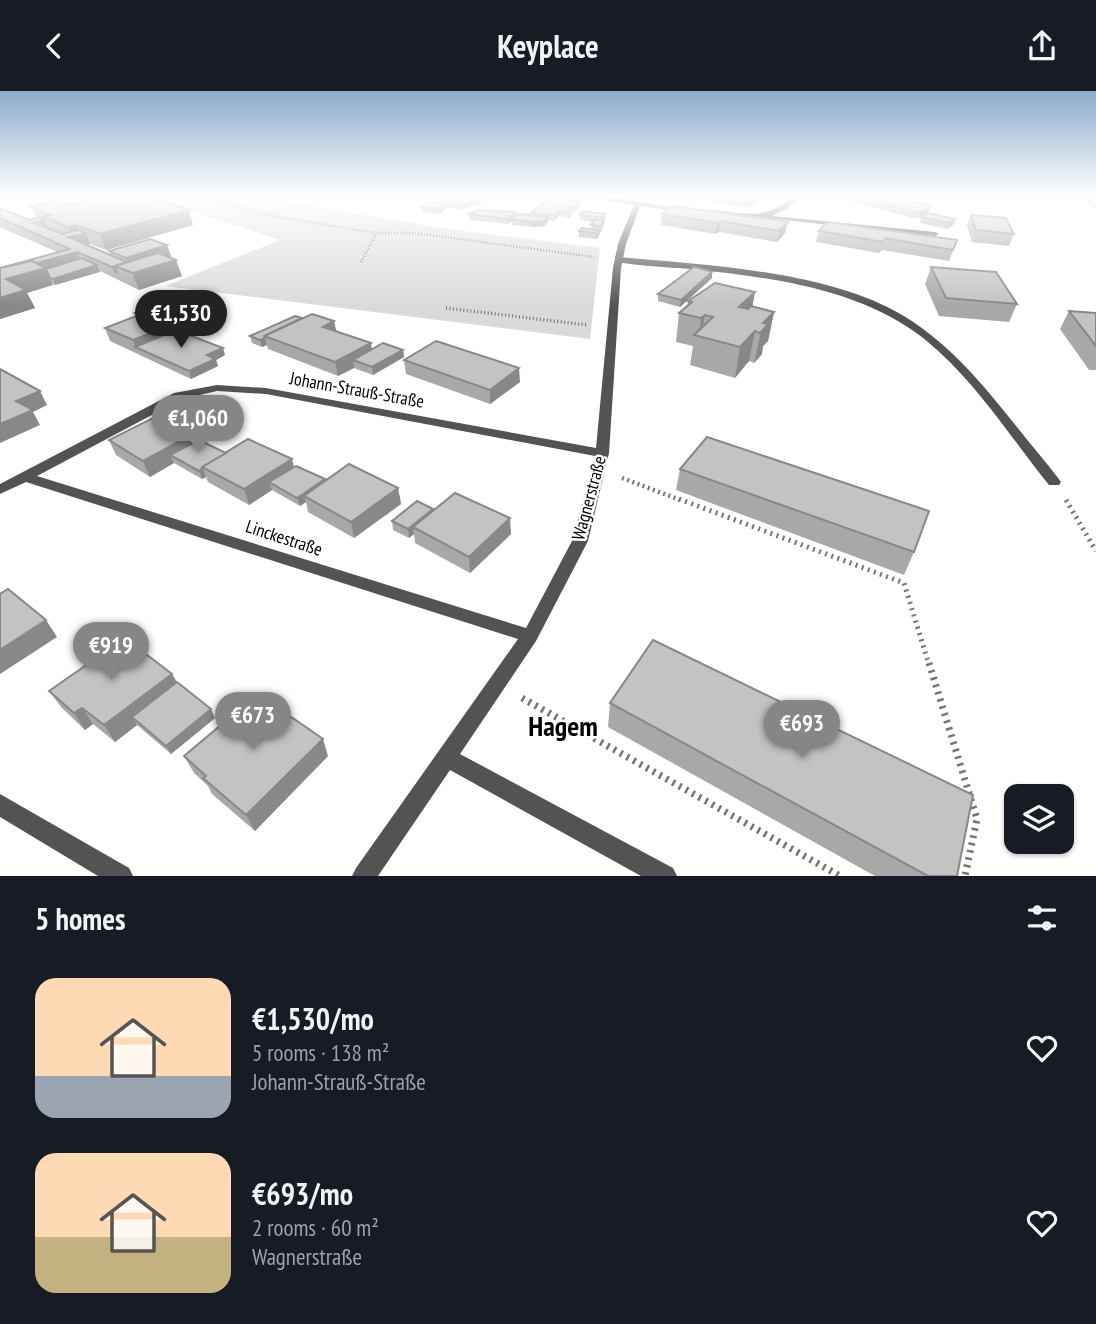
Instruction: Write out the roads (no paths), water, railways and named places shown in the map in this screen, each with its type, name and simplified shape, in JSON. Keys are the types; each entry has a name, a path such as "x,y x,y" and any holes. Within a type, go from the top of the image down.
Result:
{"street":[{"name":"Wagnerstraße","path":"364,876 530,636 580,541 600,461 610,328 619,260 628,233"},
{"path":"921,233 935,234"},
{"path":"619,260 767,277 832,290 886,311 919,330 979,387 990,406 1054,482"},
{"name":"Johann-Strauß-Straße","path":"0,490 178,396 217,388 266,391 600,461"},
{"name":"Linckestraße","path":"26,477 530,636"},
{"path":"446,757 665,876"},
{"path":"0,805 121,876"}],"district":[{"name":"Hagem","path":"563,726"}]}
